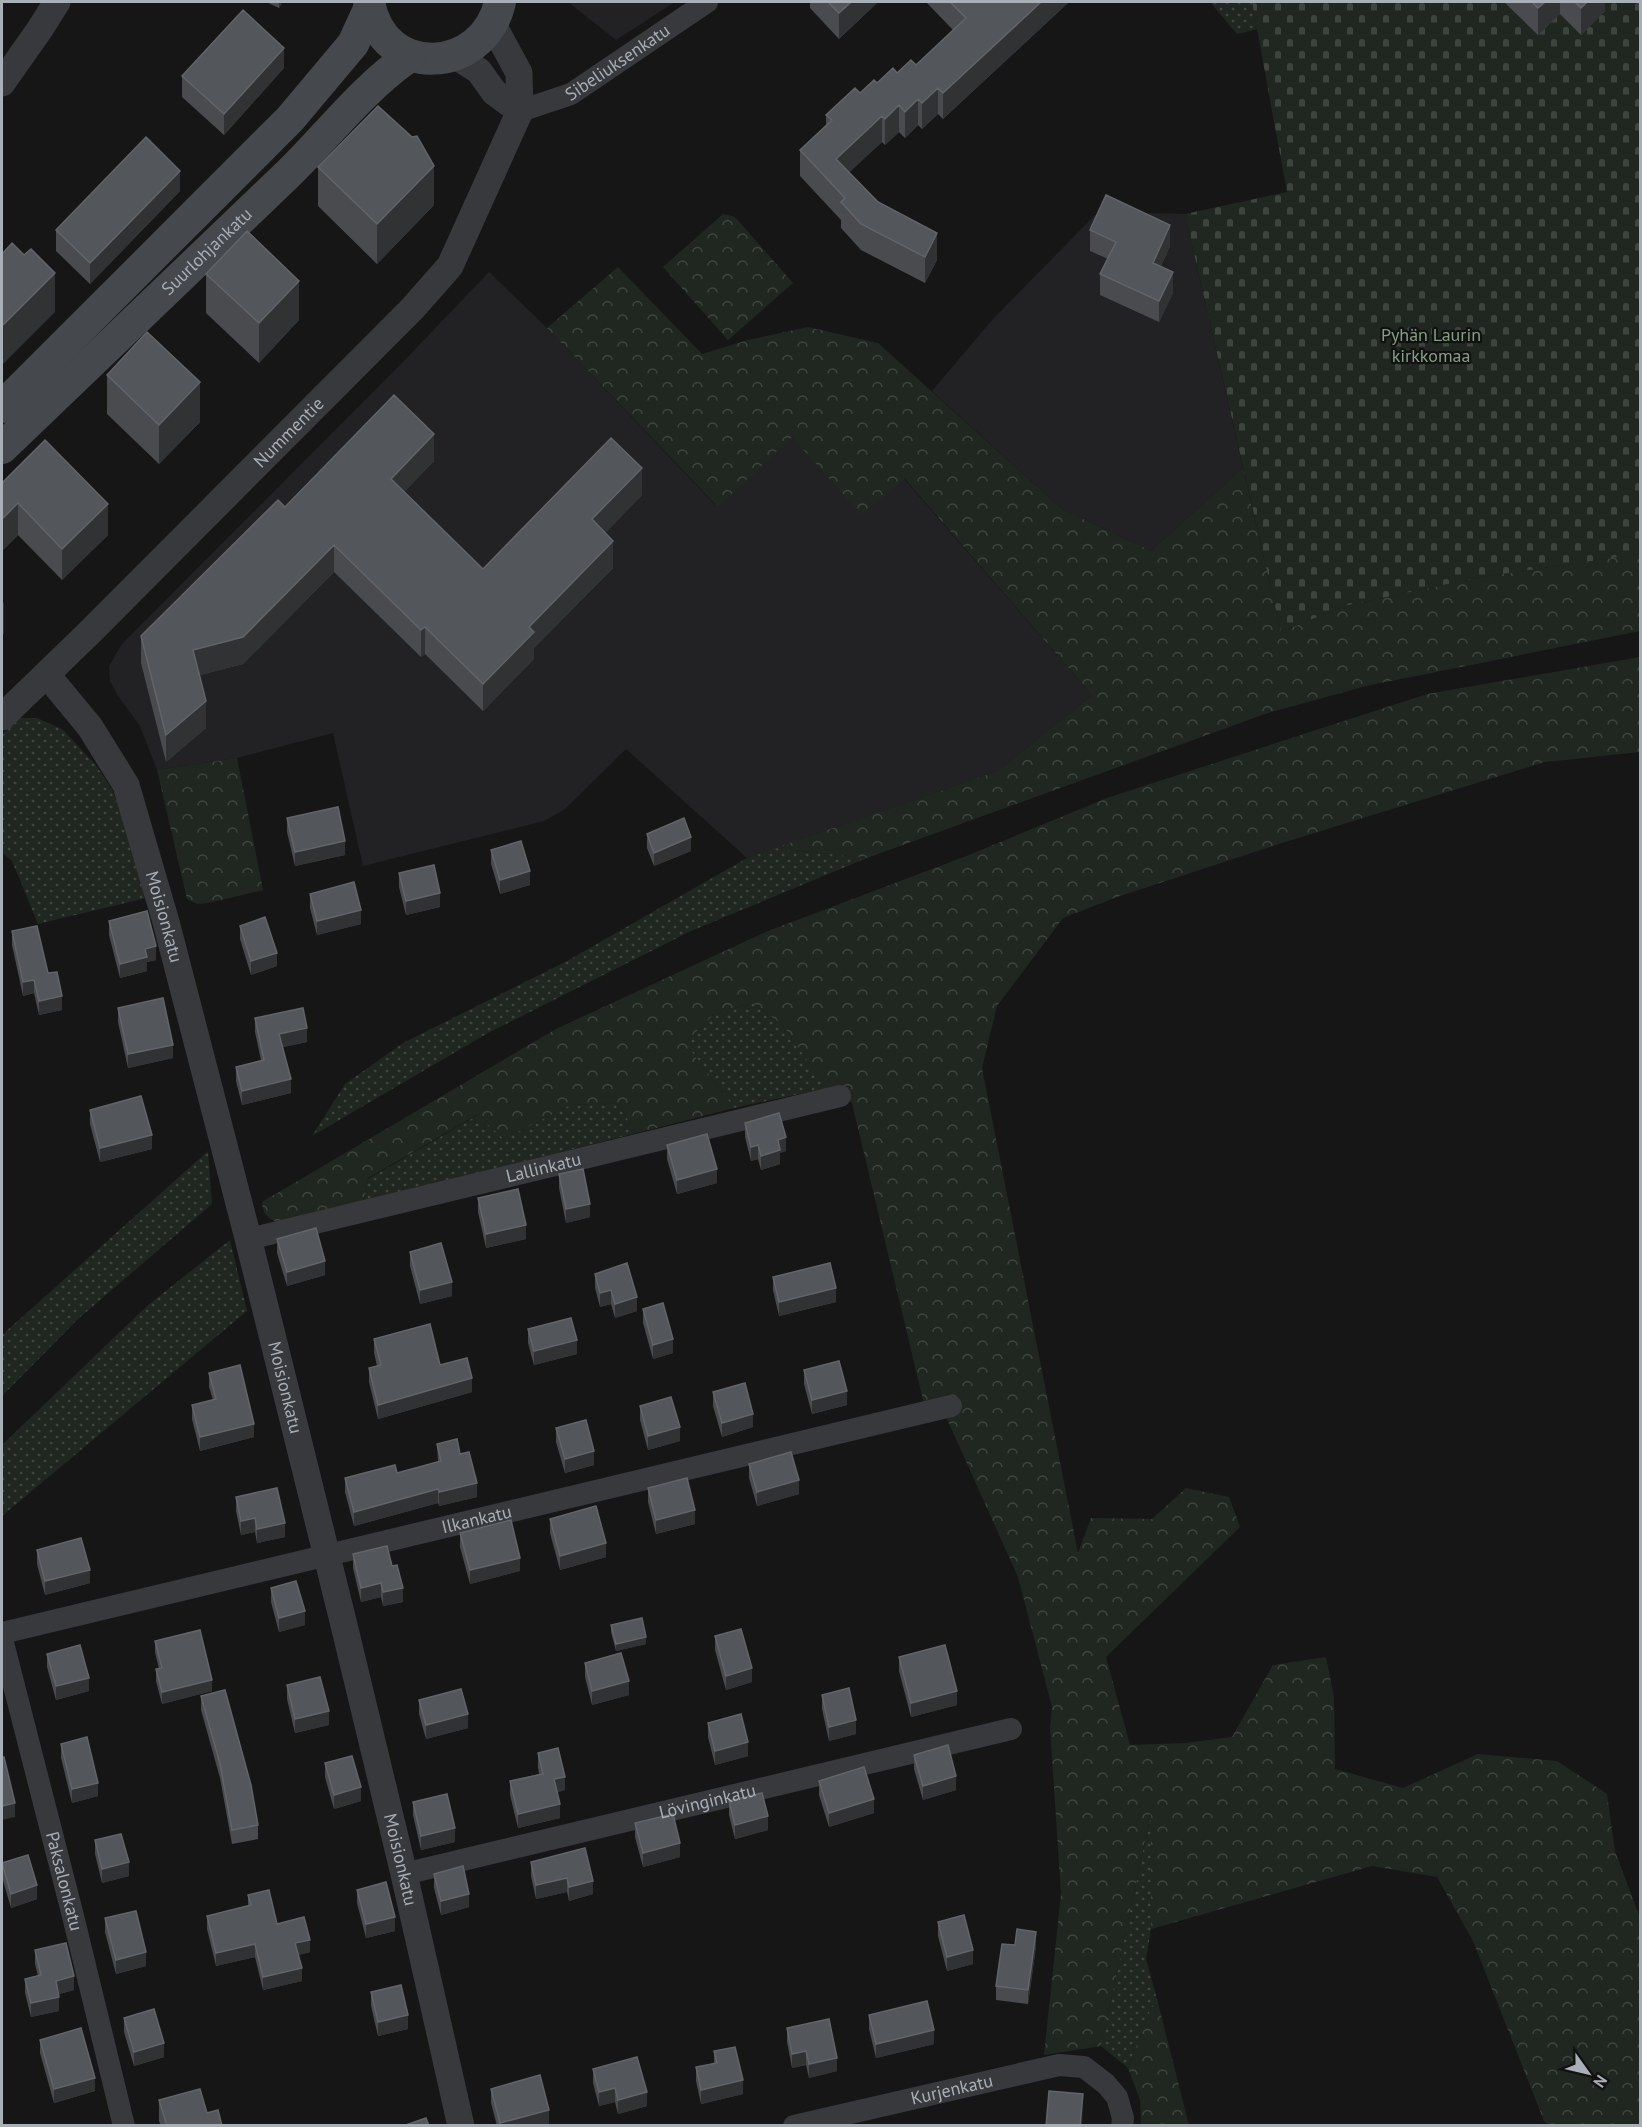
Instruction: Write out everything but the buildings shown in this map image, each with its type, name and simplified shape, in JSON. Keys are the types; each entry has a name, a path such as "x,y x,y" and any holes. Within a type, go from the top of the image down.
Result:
{"main road":[{"path":"369,4 376,24 386,39 410,56 435,60 454,55 476,43 496,12"},
{"name":"Suurlohjankatu","path":"2,408 290,119 353,44 369,4"},
{"name":"Suurlohjankatu","path":"2,448 316,147 367,90 410,56"}],"street":[{"path":"2,83 57,2"},
{"name":"Sibeliuksenkatu","path":"520,111 571,94 707,2"},
{"name":"Nummentie","path":"2,717 47,675 412,309 450,266 520,111 519,72 496,12"},
{"path":"454,55 478,71 494,92 520,111"},
{"name":"Moisionkatu","path":"47,675 90,727 126,785 166,921 249,1239 404,1874 461,2126"},
{"name":"Lallinkatu","path":"249,1239 840,1096"},
{"name":"Ilkankatu","path":"2,1633 951,1406"},
{"name":"Paksalonkatu","path":"2,1639 124,2126"},
{"name":"Lövinginkatu","path":"404,1874 1011,1729"},
{"name":"Kurjenkatu","path":"798,2125 1059,2065 1084,2067 1106,2084 1117,2097 1123,2118 1122,2126"}],"shaded area":[{"path":"568,2 675,2 616,40"},
{"path":"1107,212 1185,214 1243,468 1151,551 1062,509 932,391 992,320 1095,215"},
{"path":"489,272 547,328 717,507 792,436 861,513 904,479 1092,695 998,771 747,858 626,749 565,809 544,821 363,866 333,733 237,758 157,770 140,726 110,681 109,666 122,644 399,366"}],"green space":[{"path":"1210,2 1252,2 1257,29 1237,34"},
{"name":"Pyhän Laurin kirkkomaa","path":"1252,2 1640,2 1640,554 1481,577 1344,606 1281,632 1185,214 1287,192"},
{"path":"723,214 735,217 793,283 728,340 663,267"},
{"path":"618,267 702,354 748,340 808,327 878,343 1062,509 1151,551 1243,468 1281,632 1344,606 1481,577 1640,554 1640,631 1366,686 1265,714 867,858 775,848 998,771 1092,695 905,479 861,514 792,437 718,507 547,328"},
{"path":"1640,657 1640,752 1545,762 1282,843 1117,897 1063,918 997,1006 982,1068 1078,1553 1091,1518 1152,1519 1186,1488 1229,1497 1240,1527 1106,1657 1130,1745 1186,1743 1232,1737 1273,1665 1326,1657 1334,1697 1335,1769 1403,1788 1478,1754 1557,1761 1607,1794 1615,1851 1640,1918 1640,2125 1551,2126 1544,2121 1473,1941 1437,1877 1372,1866 1151,1929 1151,1813 1101,2046 1044,2055 1061,1894 1050,1727 1052,1707 1018,1577 947,1419 924,1404 852,1103 819,1077 783,1025 752,1003 713,1015 685,1043 734,1108 637,1133 617,1103 570,1105 504,1139 477,1115 368,1178 364,1201 280,1223 267,1216 262,1202 556,1029 768,931 969,855 1107,798 1427,694"},
{"path":"19,718 37,718 62,729 95,764 112,789 132,841 146,898 38,924 12,861 2,852 2,734"},
{"path":"237,758 263,890 197,904 187,899 157,770"},
{"path":"775,848 867,858 691,931 488,1033 312,1136 345,1084 403,1043 567,961 747,858"},
{"path":"752,1003 783,1025 819,1077 832,1087 734,1108 685,1043 713,1015"},
{"path":"617,1103 637,1133 364,1201 368,1179 478,1115 504,1139 570,1105"},
{"path":"208,1151 212,1204 78,1319 2,1396 2,1335"},
{"path":"230,1240 247,1311 2,1516 2,1445 148,1305"},
{"path":"1152,1809 1151,1929 1146,1959 1156,1995 1128,2068 1101,2046"},
{"path":"1156,1995 1189,2125 1141,2125 1140,2100 1128,2068"}]}
